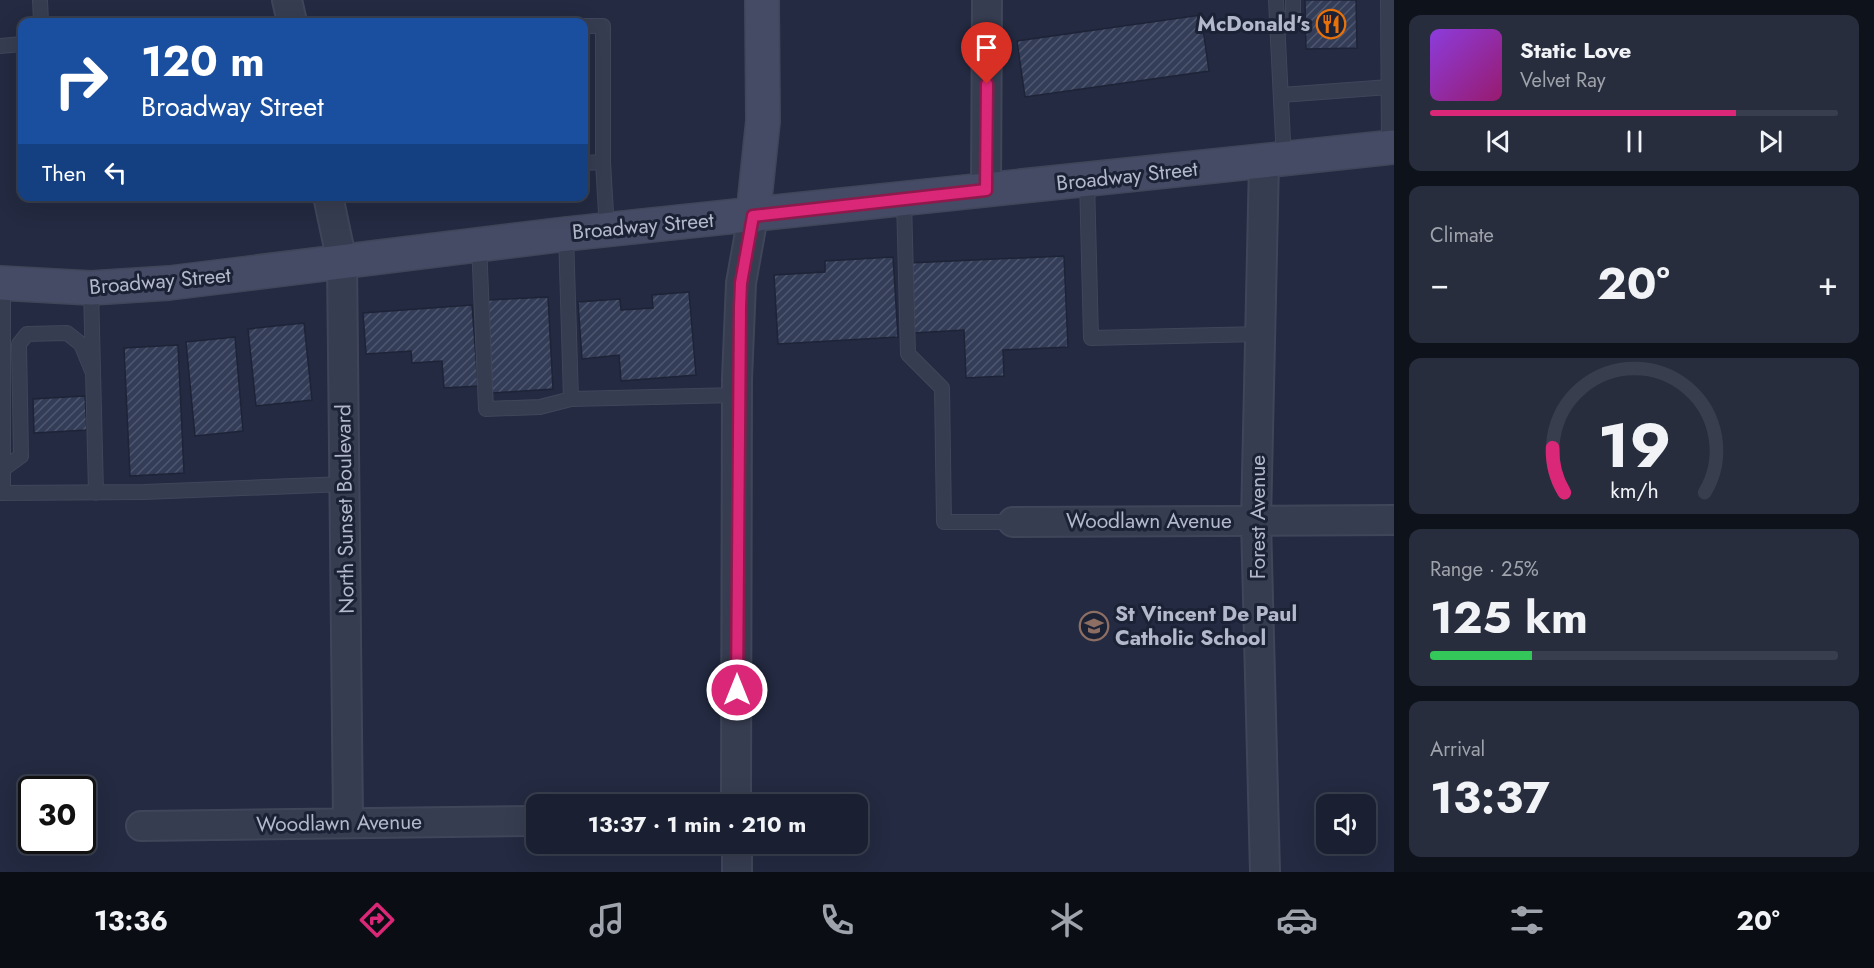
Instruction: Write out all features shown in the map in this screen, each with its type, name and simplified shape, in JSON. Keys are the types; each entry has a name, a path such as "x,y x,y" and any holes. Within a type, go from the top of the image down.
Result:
{"main road":[{"path":"753,216 763,122 762,0"},
{"name":"Broadway Street","path":"1,284 91,288 169,283 566,234 1392,148"}],"street":[{"path":"287,0 291,18"},
{"path":"986,190 987,0"},
{"name":"Forest Avenue","path":"1265,872 1256,521 1260,334 1274,161"},
{"name":"North Sunset Boulevard","path":"329,201 342,262 348,823"},
{"path":"736,794 737,395 741,283 753,216"},
{"name":"Woodlawn Avenue","path":"1013,522 1394,520"},
{"name":"Woodlawn Avenue","path":"141,826 526,821"},
{"path":"737,854 737,872"}],"lane":[{"path":"40,0 41,18"},
{"path":"1274,161 1281,95 1276,0"},
{"path":"1278,32 1293,14 1293,0"},
{"path":"1388,0 1392,148"},
{"path":"588,26 603,26 603,162 607,230"},
{"path":"0,46 18,44"},
{"path":"1281,95 1389,87"},
{"path":"588,163 603,162"},
{"path":"1087,180 1091,338 1260,334"},
{"path":"904,200 908,354 942,388 944,522 1013,522"},
{"path":"566,234 571,399"},
{"path":"479,244 486,409 540,407 571,399 737,395"},
{"path":"1,284 3,469 1,493 96,493 345,484"},
{"path":"91,288 96,493"},
{"path":"3,469 21,456 20,344 27,334 67,333 81,344 93,373"}],"building":[{"name":"McDonald's","path":"1305,0 1356,0 1357,48 1306,49"},
{"path":"1201,15 1209,71 1025,97 1017,41"},
{"path":"1064,256 1068,347 1003,350 1004,376 966,378 964,330 913,333 909,263"},
{"path":"893,257 898,337 778,344 774,275 825,272 825,261"},
{"path":"689,292 696,375 621,381 619,355 582,359 578,302 620,299 621,310 653,308 652,295"},
{"path":"548,297 553,389 492,393 488,300"},
{"path":"472,305 478,386 444,388 442,361 412,363 411,351 366,354 363,313"},
{"path":"304,323 312,400 256,406 248,329"},
{"path":"235,337 243,431 195,436 186,342"},
{"path":"178,345 184,473 130,476 124,348"},
{"path":"85,396 87,430 34,433 33,399"}],"place":[{"name":"McDonald's","path":"1331,24"},
{"name":"St Vincent De Paul Catholic School","path":"1094,626"}],"route":[{"path":"737,690 737,378 741,283 753,216 986,190 987,84"}]}
